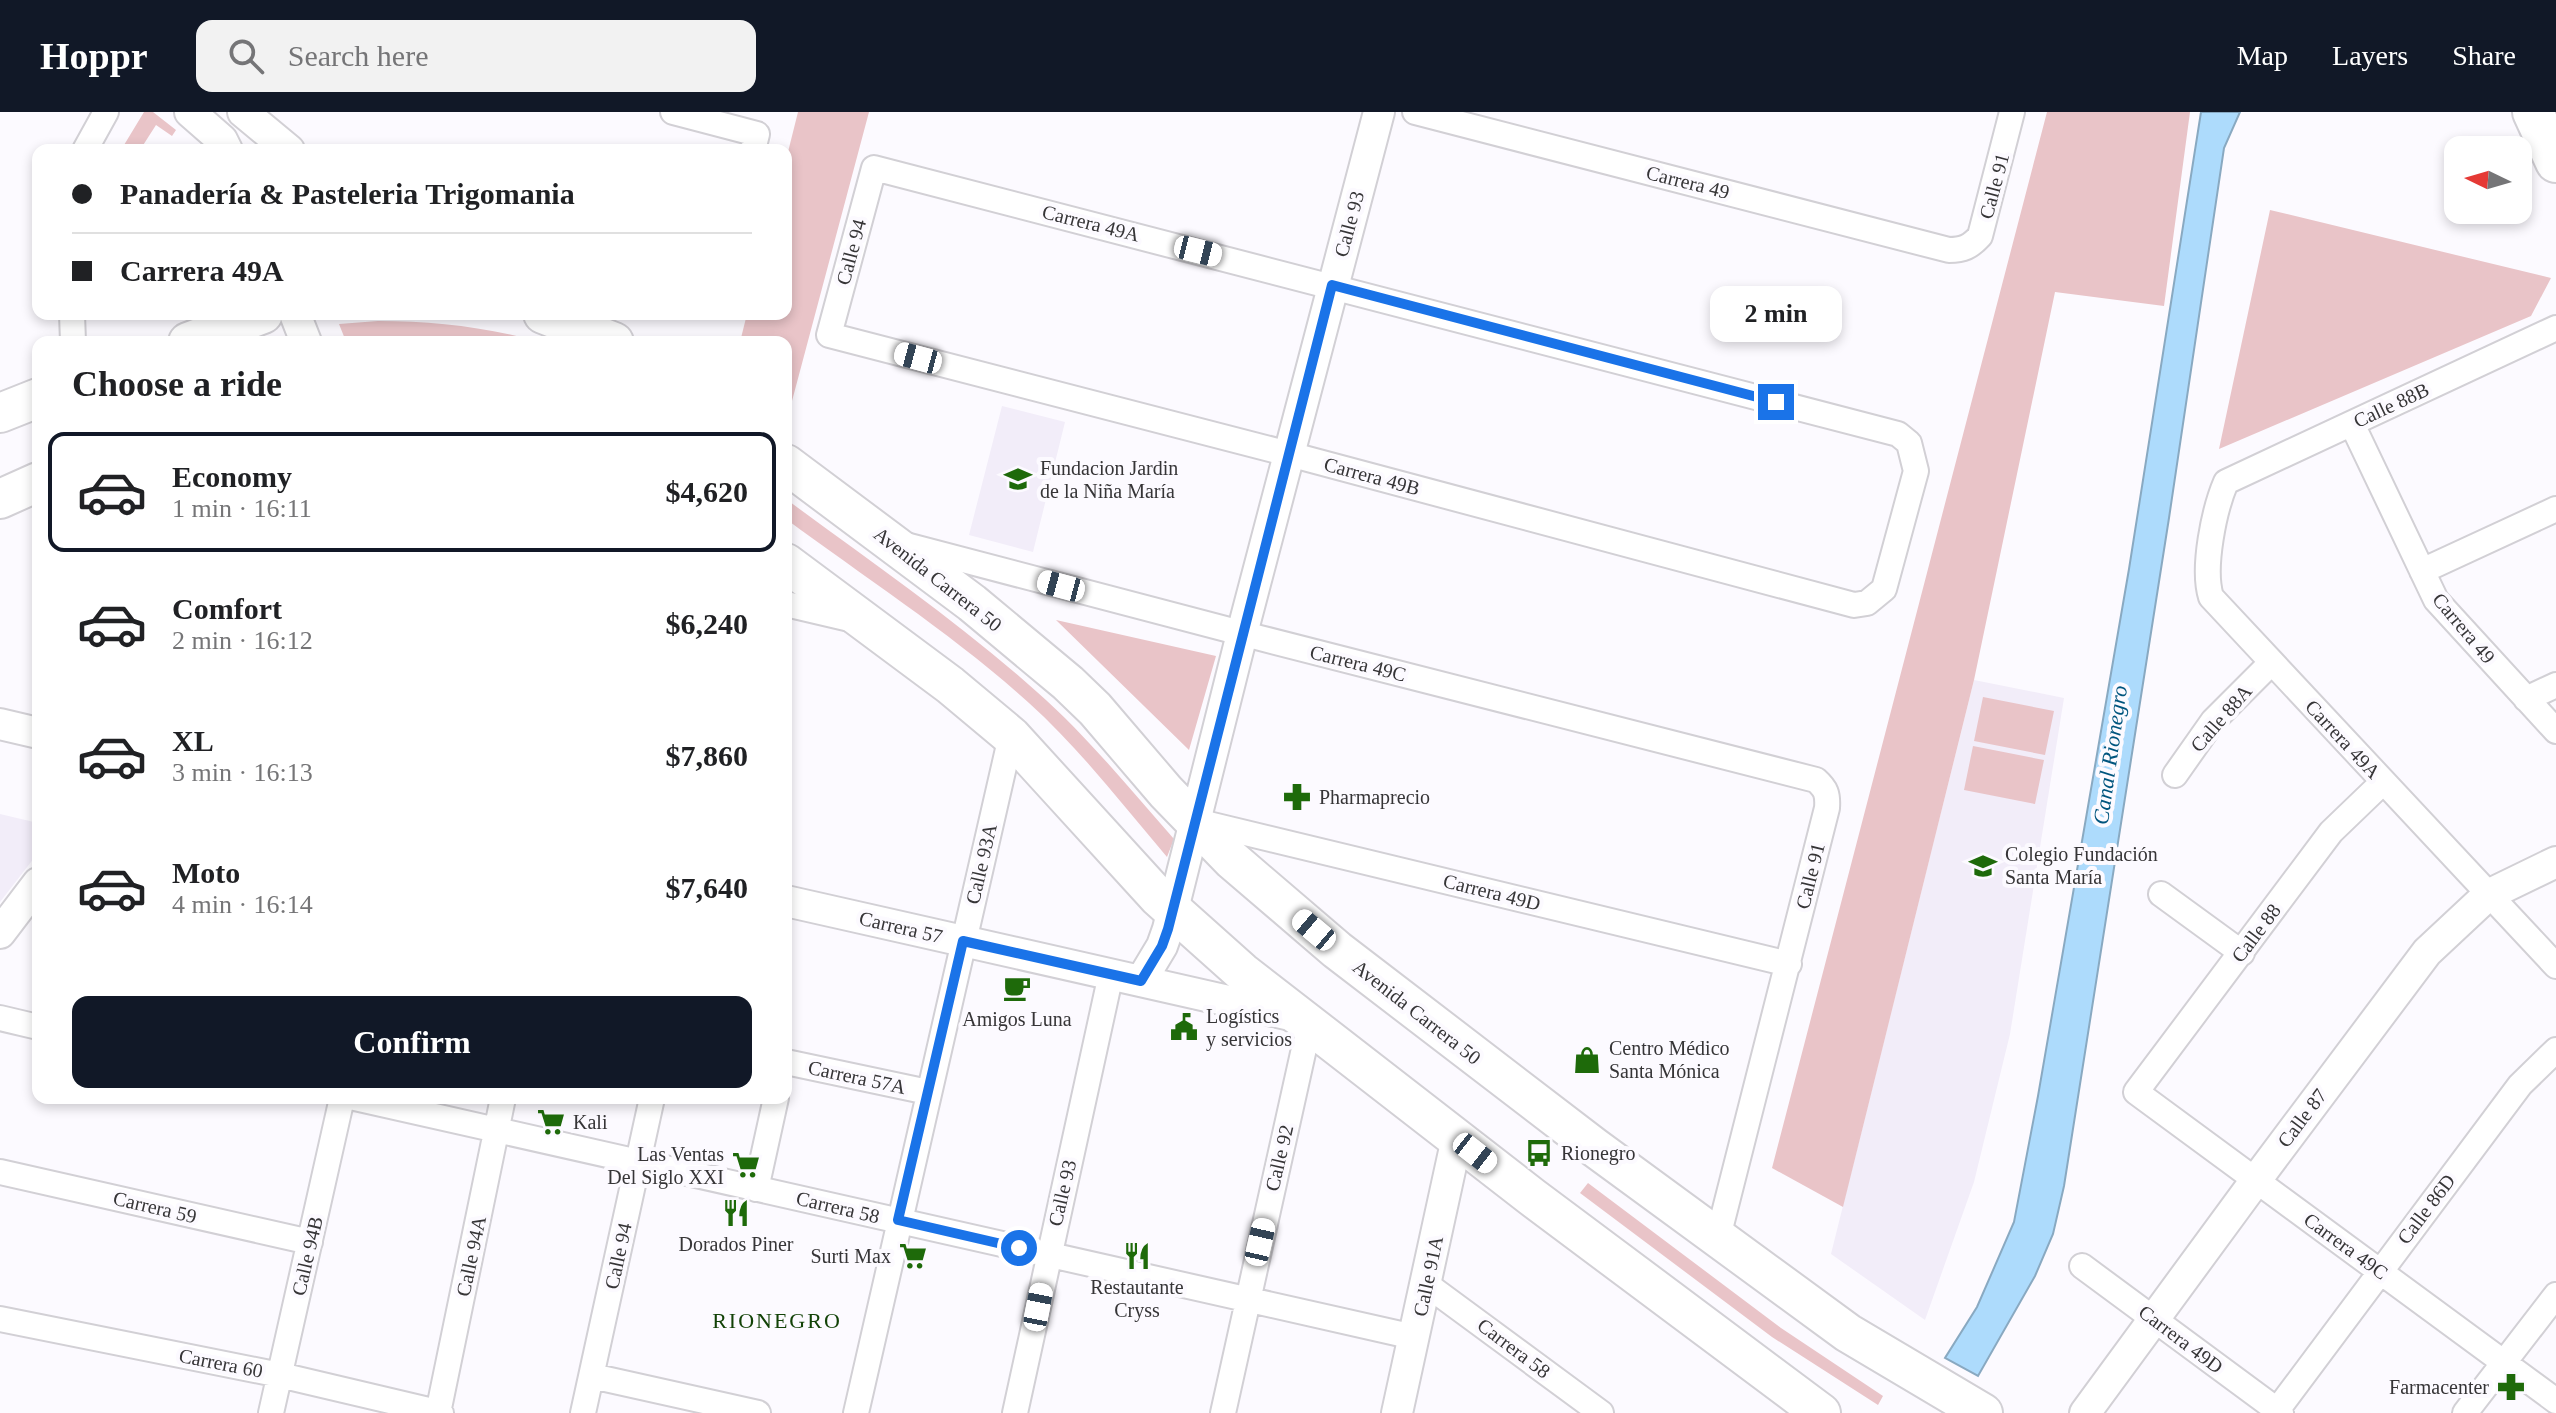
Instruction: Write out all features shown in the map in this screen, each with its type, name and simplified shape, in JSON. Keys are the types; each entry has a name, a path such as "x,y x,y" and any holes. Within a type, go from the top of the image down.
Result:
{"highway":[{"path":"2533,112 2556,162"}],"main road":[{"path":"204,336 247,320"},
{"path":"558,320 600,336"},
{"path":"0,413 32,400"},
{"name":"Avenida Carrera 50","path":"792,468 972,603 1068,683 1232,860 1337,950 1594,1147 1873,1349 1983,1413"},
{"path":"0,499 32,485"},
{"path":"792,567 950,685 1011,736 1172,912 1302,1030 1457,1138 1821,1413"}],"street":[{"path":"88,144 106,112"},
{"path":"190,112 224,134"},
{"path":"243,112 282,144"},
{"path":"673,112 755,142"},
{"name":"Calle 93","path":"1141,981 1162,946 1172,912 1379,112"},
{"name":"Carrera 49","path":"1415,112 1949,250 1962,250"},
{"name":"Calle 91","path":"1962,250 1972,246 1980,236 2012,112"},
{"name":"Carrera 49A","path":"874,168 1898,434 1909,443 1916,471 1884,589 1867,603"},
{"name":"Calle 94","path":"829,335 874,168"},
{"path":"586,320 607,336"},
{"name":"Calle 88B","path":"2226,482 2556,328"},
{"name":"Carrera 49B","path":"829,335 1854,605 1867,603"},
{"name":"Carrera 49","path":"2352,424 2436,600 2556,731"},
{"name":"Carrera 49A","path":"2226,482 2221,493 2209,559 2211,597 2556,966"},
{"path":"2422,571 2556,509"},
{"name":"Carrera 49C","path":"888,540 1242,634 1806,776 1825,788"},
{"path":"792,605 867,623"},
{"name":"Calle 88A","path":"2175,775 2213,721 2271,663"},
{"path":"2526,699 2556,685"},
{"path":"0,724 32,732"},
{"name":"Calle 93A","path":"856,1413 1011,736"},
{"name":"Calle 88","path":"2136,1092 2331,832 2383,782"},
{"name":"Calle 91","path":"1718,1237 1827,808 1825,788"},
{"name":"Carrera 49D","path":"1195,820 1789,964"},
{"name":"Calle 87","path":"2085,1413 2427,952 2488,895 2556,862"},
{"path":"0,933 32,891"},
{"path":"2161,894 2242,953"},
{"name":"Carrera 57","path":"792,902 1141,981 1302,1030"},
{"name":"Calle 93","path":"1015,1413 1111,974"},
{"path":"0,1018 32,1026"},
{"name":"Calle 92","path":"1223,1413 1302,1030"},
{"name":"Calle 86D","path":"2278,1412 2379,1271 2520,1085 2556,1050"},
{"name":"Carrera 57A","path":"792,1063 928,1092"},
{"name":"Carrera 49C","path":"2136,1092 2556,1401"},
{"name":"Calle 94B","path":"271,1413 341,1104"},
{"name":"Carrera 58","path":"381,1104 1414,1337"},
{"name":"Calle 94A","path":"439,1413 502,1104"},
{"name":"Calle 94","path":"583,1413 651,1104"},
{"path":"756,1189 775,1104"},
{"name":"Calle 91A","path":"1397,1413 1457,1138"},
{"name":"Carrera 59","path":"0,1172 310,1242"},
{"name":"Carrera 49D","path":"2082,1266 2278,1412"},
{"name":"Carrera 58","path":"1426,1284 1601,1413"},
{"path":"2465,1413 2556,1295"},
{"name":"Carrera 60","path":"0,1319 280,1375 439,1413"},
{"path":"592,1376 758,1413"}],"shaded area":[{"path":"144,112 153,112 176,130 172,136 156,125 144,144 125,144"},
{"path":"798,112 869,112 792,401 792,336 742,336 746,320 792,320 790,144"},
{"path":"2047,112 2190,112 2164,306 2055,292 1974,680 1843,1207 1772,1168"},
{"path":"2270,210 2551,278 2531,316 2219,449"},
{"path":"419,322 516,336 344,336 339,324"},
{"name":"Fundacion Jardin de la Niña María","path":"1002,406 1065,422 1033,552 969,535"},
{"path":"792,503 946,617 1056,709 1174,839 1167,857 1048,721 941,631 792,523"},
{"path":"1056,620 1216,656 1189,750"},
{"name":"Colegio Fundación Santa María","path":"1974,680 2064,698 2010,1034 1974,1182 1925,1320 1831,1254"},
{"path":"1983,697 2054,711 2045,755 1974,741"},
{"path":"1973,746 2044,760 2035,804 1964,790"},
{"path":"0,814 32,822 32,861 0,902"},
{"path":"1588,1183 1781,1328 1883,1396 1878,1405 1772,1337 1580,1193"}],"water":[{"name":"Canal Rionegro","path":"2201,112 2240,112 2224,148 2064,1186 2053,1234 2035,1276 1978,1376 1945,1358 1977,1307 2014,1222 2129,569"}],"place":[{"name":"Fundacion Jardin de la Niña María","path":"1018,479"},
{"name":"Pharmaprecio","path":"1297,797"},
{"name":"Colegio Fundación Santa María","path":"1983,866"},
{"name":"Amigos Luna","path":"1017,988"},
{"name":"Logístics y servicios","path":"1184,1027"},
{"name":"Centro Médico Santa Mónica","path":"1587,1060"},
{"name":"Kali","path":"551,1122"},
{"name":"Rionegro","path":"1539,1153"},
{"name":"Las Ventas Del Siglo XXI","path":"746,1165"},
{"name":"Dorados Piner","path":"736,1213"},
{"name":"Surti Max","path":"913,1256"},
{"name":"Restautante Cryss","path":"1137,1256"},
{"name":"Farmacenter","path":"2511,1387"}],"district":[{"name":"RIONEGRO","path":"777,1320"}],"route":[{"path":"1019,1248 898,1220 963,941 1141,981 1162,946 1332,285 1776,402"}]}
